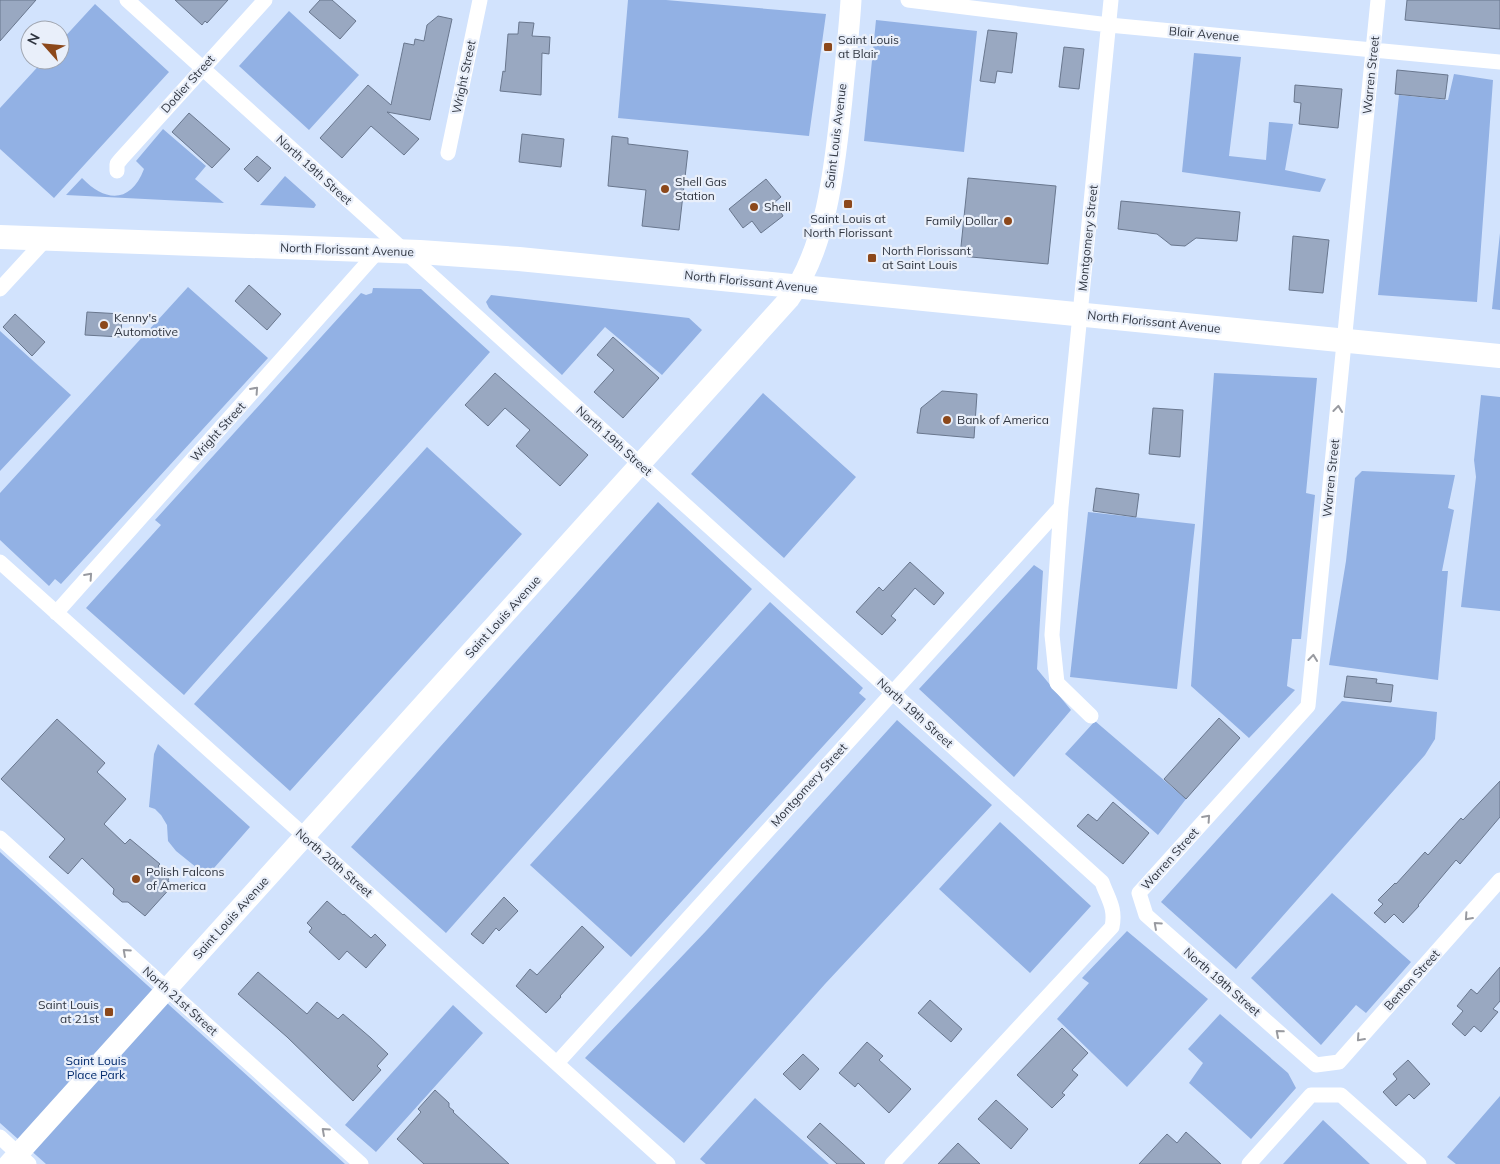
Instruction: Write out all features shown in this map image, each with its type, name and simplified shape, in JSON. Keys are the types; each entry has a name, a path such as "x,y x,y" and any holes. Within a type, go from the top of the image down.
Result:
{"main road":[{"name":"North Florissant Avenue","path":"0,237 405,252 536,261 1500,356"}],"street":[{"name":"North 19th Street","path":"127,0 1102,882 1114,915 1112,927 892,1164"},
{"name":"Dodier Street","path":"117,171 117,164 121,159 265,0"},
{"name":"Wright Street","path":"448,153 480,0"},
{"name":"Saint Louis Avenue","path":"19,1161 167,989 778,313 798,287 807,271 815,248 833,176 851,0"},
{"name":"Blair Avenue","path":"908,0 1109,25 1500,62"},
{"name":"Montgomery Street","path":"1091,716 1057,683 1052,636 1061,507 1111,0"},
{"name":"Warren Street","path":"1139,893 1308,706 1378,0"},
{"path":"0,289 46,239"},
{"name":"Wright Street","path":"56,613 378,251"},
{"name":"Montgomery Street","path":"557,1063 1061,507"},
{"name":"North 20th Street","path":"0,562 668,1164"},
{"name":"North 21st Street","path":"0,838 361,1164"},
{"name":"Benton Street","path":"1316,1065 1339,1062 1500,880"},
{"name":"North 19th Street","path":"1139,893 1146,915 1316,1065"},
{"path":"1248,1164 1312,1094 1342,1095 1419,1164"},
{"path":"0,1138 19,1161"}],"green space":[{"path":"628,0 666,0 826,14 809,136 618,118"},
{"path":"95,4 169,72 54,198 0,149 0,108 35,70 70,70 70,31"},
{"path":"289,11 359,75 309,130 239,66"},
{"path":"876,20 977,31 964,152 864,141"},
{"path":"1194,53 1241,57 1229,156 1266,160 1269,122 1293,124 1285,170 1326,179 1320,192 1182,172"},
{"path":"1454,74 1493,80 1477,302 1378,295 1399,95 1448,100"},
{"path":"163,129 206,166 195,179 224,203 66,195 82,178 100,192 117,196 125,193 139,180 144,169 136,161"},
{"path":"285,176 314,202 316,205 314,208 260,205"},
{"path":"1500,233 1500,310 1492,309"},
{"path":"188,287 268,358 61,584 55,579 49,586 0,540 0,493"},
{"path":"373,288 421,289 490,352 184,695 86,608 161,525 155,520 361,293 366,295 372,293"},
{"path":"491,295 689,318 702,330 662,375 605,327 562,375 489,308 486,302"},
{"path":"0,331 71,395 0,471"},
{"path":"1214,373 1317,378 1306,493 1315,495 1301,639 1292,639 1287,686 1295,690 1249,738 1191,686"},
{"path":"763,393 856,477 784,558 691,474"},
{"path":"1481,395 1500,397 1500,611 1461,607 1476,477 1474,460"},
{"path":"427,447 522,534 290,791 194,704"},
{"path":"1362,471 1455,475 1448,508 1454,510 1442,571 1448,571 1438,680 1329,665 1346,561 1355,478"},
{"path":"658,502 752,589 446,933 351,847"},
{"path":"1088,512 1195,524 1177,689 1070,677"},
{"path":"1034,565 1043,571 1037,669 1071,710 1014,777 919,689"},
{"path":"770,602 863,688 859,693 866,699 631,957 530,865"},
{"path":"1342,701 1437,712 1435,739 1425,755 1236,969 1161,902"},
{"path":"897,720 992,805 825,984 684,1143 585,1058 706,931"},
{"path":"1095,721 1186,799 1158,835 1065,754"},
{"path":"158,744 250,827 207,876 176,851 168,841 167,825 161,815 155,809 149,807 154,754"},
{"path":"1000,822 1091,906 1030,973 939,889"},
{"name":"Saint Louis Place Park","path":"0,852 345,1164 46,1164 0,1123"},
{"path":"1332,893 1411,962 1366,1013 1356,1005 1321,1045 1251,978"},
{"path":"1127,931 1208,999 1127,1087 1057,1019 1089,983 1082,978"},
{"path":"453,1005 483,1033 376,1152 345,1125"},
{"path":"1220,1014 1288,1073 1296,1088 1251,1139 1189,1083 1203,1063 1188,1049"},
{"path":"1500,1096 1500,1164 1456,1164 1447,1157"},
{"path":"755,1098 829,1164 706,1164 700,1159"},
{"path":"1323,1120 1370,1164 1283,1164"}],"building":[{"path":"0,0 36,0 0,41"},
{"path":"175,0 228,0 207,23 205,21 202,25"},
{"path":"320,0 332,0 356,21 340,39 309,12"},
{"path":"1407,0 1500,0 1500,29 1405,20"},
{"path":"438,16 452,19 430,120 387,112 419,139 404,155 371,126 342,158 320,138 368,85 391,105 404,43 414,45 415,39 424,41 427,25"},
{"path":"519,22 534,23 532,36 550,37 549,54 542,53 541,95 500,91 503,71 505,72 508,34 518,34"},
{"path":"988,30 1017,33 1012,73 997,71 995,83 980,81"},
{"path":"1064,47 1084,49 1079,89 1059,87"},
{"path":"1397,70 1448,75 1445,99 1395,94"},
{"path":"1295,85 1342,89 1338,128 1299,124 1301,103 1294,102"},
{"path":"189,113 230,149 212,168 172,132"},
{"path":"522,134 564,139 561,167 519,162"},
{"name":"Shell Gas Station","path":"612,136 628,138 628,144 688,151 679,230 642,226 646,190 608,186"},
{"path":"257,156 271,168 258,182 244,169"},
{"name":"Family Dollar","path":"968,178 1056,186 1048,264 960,256"},
{"name":"Shell","path":"766,179 781,197 775,202 783,216 761,233 752,221 743,228 729,209"},
{"path":"1121,201 1240,212 1237,241 1196,238 1185,246 1171,245 1157,234 1118,229"},
{"path":"1293,236 1329,240 1323,293 1289,290"},
{"path":"249,285 281,314 267,330 235,301"},
{"name":"Kenny's Automotive","path":"87,312 122,314 121,337 85,335"},
{"path":"15,314 45,342 32,356 3,327"},
{"path":"613,337 659,378 623,418 594,392 614,370 597,355"},
{"path":"495,373 588,455 560,486 516,446 530,430 505,408 488,426 465,405"},
{"name":"Bank of America","path":"942,391 977,394 974,438 917,433 921,408"},
{"path":"1153,408 1183,410 1180,457 1149,454"},
{"path":"1096,488 1139,494 1136,517 1093,511"},
{"path":"910,562 944,593 934,605 915,588 891,616 896,620 882,635 856,612 879,587 883,591"},
{"path":"1347,676 1377,679 1376,683 1393,685 1391,702 1344,697"},
{"path":"1219,718 1240,738 1186,799 1164,779"},
{"path":"57,719 105,763 97,772 126,799 104,824 125,844 130,839 160,864 158,866 169,876 168,881 173,885 145,916 128,902 122,902 113,894 114,889 82,858 68,874 49,857 65,839 1,779"},
{"path":"1500,781 1500,817 1460,864 1456,860 1403,923 1394,914 1385,923 1374,913 1383,904 1378,900 1396,884 1425,852 1428,855 1461,818 1463,820"},
{"path":"1113,802 1149,833 1123,864 1077,826 1088,814 1097,821"},
{"path":"504,897 518,911 499,931 496,928 483,944 471,934"},
{"path":"327,901 371,938 375,934 386,945 366,968 347,951 339,960 309,932 312,928 307,923"},
{"path":"582,926 604,947 546,1013 516,986 530,969 537,975"},
{"path":"1500,967 1500,1001 1493,1009 1498,1012 1481,1032 1474,1026 1465,1036 1452,1024 1463,1011 1457,1006 1471,989 1477,994"},
{"path":"258,972 307,1014 317,1002 338,1019 343,1014 388,1054 377,1066 381,1070 353,1101 287,1037 238,994"},
{"path":"930,1000 962,1029 951,1042 918,1013"},
{"path":"1062,1028 1088,1053 1072,1070 1078,1075 1062,1093 1065,1095 1052,1108 1017,1075"},
{"path":"867,1042 883,1056 879,1060 911,1089 889,1113 858,1083 855,1087 839,1073"},
{"path":"803,1054 819,1069 800,1090 783,1074"},
{"path":"1408,1060 1430,1084 1414,1099 1409,1094 1396,1106 1383,1092 1397,1079 1393,1074"},
{"path":"435,1090 449,1103 449,1107 453,1112 509,1164 424,1164 397,1139 421,1112 418,1109"},
{"path":"996,1100 1028,1129 1011,1149 978,1119"},
{"path":"820,1123 865,1164 837,1164 807,1137"},
{"path":"1186,1132 1221,1164 1139,1164 1167,1134 1177,1143"},
{"path":"958,1143 980,1164 938,1164"}],"place":[{"name":"Saint Louis at Blair","path":"828,47"},
{"name":"Shell Gas Station","path":"665,189"},
{"name":"Saint Louis at North Florissant","path":"848,204"},
{"name":"Shell","path":"754,207"},
{"name":"Family Dollar","path":"1008,221"},
{"name":"North Florissant at Saint Louis","path":"872,258"},
{"name":"Kenny's Automotive","path":"104,325"},
{"name":"Bank of America","path":"947,420"},
{"name":"Polish Falcons of America","path":"136,879"},
{"name":"Saint Louis at 21st","path":"109,1012"}]}
